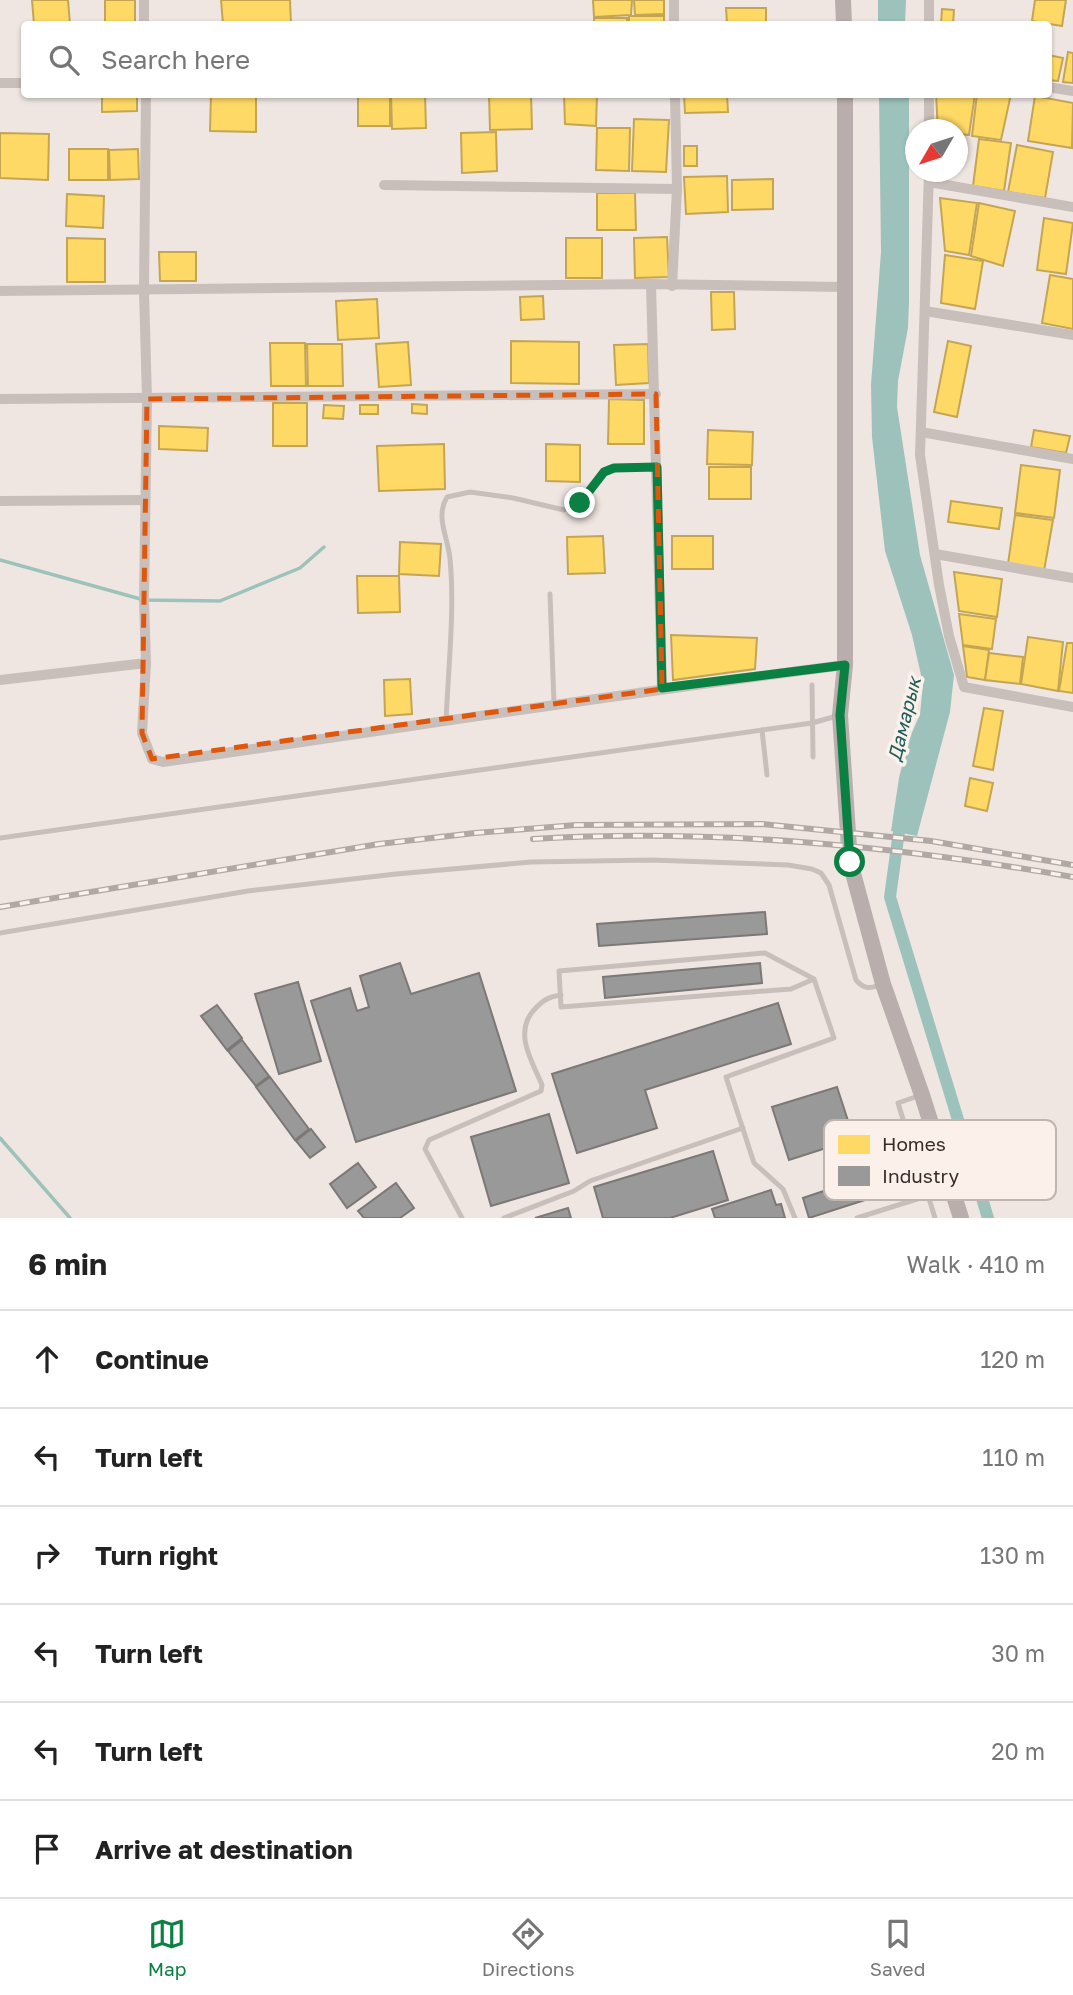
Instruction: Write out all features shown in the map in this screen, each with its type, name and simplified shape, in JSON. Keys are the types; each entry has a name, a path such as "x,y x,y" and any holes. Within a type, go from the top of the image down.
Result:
{"main road":[{"path":"843,0 844,21"},
{"path":"845,98 845,665 840,715 850,862 883,984 930,1120"},
{"path":"956,1200 961,1218"}],"street":[{"path":"144,0 144,21"},
{"path":"674,0 674,21"},
{"path":"929,0 929,21"},
{"path":"0,83 21,83"},
{"path":"1052,88 1073,91"},
{"path":"146,98 146,663 142,733 152,760 163,762 662,688 845,665"},
{"path":"672,286 677,189 675,98"},
{"path":"929,98 929,119"},
{"path":"929,182 920,455 949,636 964,687 1073,707"},
{"path":"953,182 1073,207"},
{"path":"384,185 677,189"},
{"path":"651,285 662,688"},
{"path":"0,291 651,285 845,287"},
{"path":"925,311 1073,335"},
{"path":"0,399 146,400 656,394"},
{"path":"920,432 1073,459"},
{"path":"0,501 145,500"},
{"path":"934,554 1073,579"},
{"path":"0,680 146,663"}],"lane":[{"path":"446,722 452,574 449,541 442,525 441,507 447,497 470,492 513,498 564,510 580,503 604,472 614,468 657,467"},
{"path":"550,594 554,704"},
{"path":"812,685 813,757"},
{"path":"0,838 812,723 840,715"},
{"path":"762,730 767,775"},
{"path":"0,933 248,891 531,862 652,860 788,865 821,873 833,894 856,980 863,987 870,989 883,984"},
{"path":"795,1218 783,1189 754,1163 726,1077 834,1038 814,979 765,953 559,971 561,1007 790,989 814,979"},
{"path":"462,1218 425,1149 429,1140 541,1091 542,1085 524,1038 523,1028 530,1015 546,997 561,995"},
{"path":"903,1120 898,1103 922,1095"},
{"path":"504,1218 574,1191 590,1181 743,1128"},
{"path":"857,1218 913,1200"},
{"path":"930,1200 935,1218"}],"highlighted area":[{"path":"656,394 662,689 152,759 142,733 147,399"}],"water":[{"path":"878,0 906,0 905,21 878,21"},
{"path":"879,98 909,98 909,119 905,119 905,182 909,182 908,328 898,381 897,407 920,555 954,675 950,712 917,836 891,831 899,778 908,742 920,714 923,684 912,635 885,551 872,437 871,385 881,252"}],"building: Homes":[{"path":"32,0 68,0 70,21 34,21"},
{"path":"105,0 135,0 135,21 105,21"},
{"path":"221,0 290,0 291,21 223,21"},
{"path":"593,0 632,0 631,15 594,17"},
{"path":"634,0 664,0 664,14 635,15"},
{"path":"1035,0 1066,0 1062,26 1052,24 1052,21 1032,21"},
{"path":"726,8 766,8 766,21 727,21"},
{"path":"942,9 954,10 953,21 941,21"},
{"path":"629,16 664,16 664,21 629,21"},
{"path":"594,18 627,18 627,21 594,21"},
{"path":"1068,52 1073,53 1073,83 1063,82"},
{"path":"1052,56 1063,58 1058,81 1052,80"},
{"path":"102,98 137,98 137,111 102,112"},
{"path":"211,98 256,98 256,132 210,131"},
{"path":"358,98 390,98 390,126 358,126"},
{"path":"391,98 425,98 426,128 392,129"},
{"path":"489,98 531,98 532,129 490,130"},
{"path":"564,98 597,98 596,126 565,124"},
{"path":"684,98 727,98 728,112 685,113"},
{"path":"936,98 974,98 969,135 968,119 937,119"},
{"path":"977,98 1010,98 1001,140 972,136"},
{"path":"1035,98 1073,103 1072,148 1028,141"},
{"path":"634,119 669,120 666,172 632,171"},
{"path":"597,128 630,128 629,171 596,170"},
{"path":"496,132 497,171 462,173 461,133"},
{"path":"0,133 49,134 48,180 0,178"},
{"path":"979,139 1011,143 1004,191 973,186"},
{"path":"1017,145 1053,152 1045,198 1008,192"},
{"path":"684,146 697,146 697,166 684,166"},
{"path":"69,149 108,149 108,180 69,180"},
{"path":"138,149 139,179 110,180 109,150"},
{"path":"727,176 728,212 686,214 684,177"},
{"path":"773,179 773,209 732,210 732,180"},
{"path":"597,193 635,193 636,230 597,230"},
{"path":"67,194 104,196 103,228 66,226"},
{"path":"940,198 977,203 969,255 945,251"},
{"path":"979,203 1015,211 1003,266 971,256"},
{"path":"1044,218 1073,223 1066,274 1037,270"},
{"path":"667,237 669,277 635,278 634,238"},
{"path":"67,238 105,239 105,282 67,282"},
{"path":"566,238 602,238 602,278 566,278"},
{"path":"159,252 196,252 196,281 160,281"},
{"path":"945,255 983,261 975,309 941,303"},
{"path":"1050,275 1073,279 1073,329 1042,323"},
{"path":"711,292 734,292 735,329 712,330"},
{"path":"543,296 544,319 521,320 520,297"},
{"path":"377,299 379,338 338,340 336,301"},
{"path":"511,341 579,342 579,384 511,383"},
{"path":"948,341 971,346 957,417 934,412"},
{"path":"408,342 411,385 379,387 376,344"},
{"path":"270,343 305,343 306,386 271,386"},
{"path":"307,344 342,344 343,386 308,386"},
{"path":"648,344 649,383 616,385 614,345"},
{"path":"609,399 644,400 644,444 608,444"},
{"path":"273,403 307,403 307,446 273,446"},
{"path":"412,404 427,405 427,414 412,413"},
{"path":"324,405 344,406 343,419 323,418"},
{"path":"360,405 378,405 378,414 360,414"},
{"path":"159,426 208,428 207,451 159,449"},
{"path":"708,430 753,432 752,465 707,464"},
{"path":"1034,430 1070,436 1066,453 1031,447"},
{"path":"444,444 445,489 379,491 377,446"},
{"path":"546,444 580,445 580,482 546,481"},
{"path":"1021,465 1060,470 1054,518 1015,513"},
{"path":"709,467 751,467 751,499 709,499"},
{"path":"951,501 1002,508 999,529 948,522"},
{"path":"1015,515 1053,520 1044,571 1008,564"},
{"path":"603,536 605,573 568,574 567,537"},
{"path":"672,536 713,536 713,569 672,569"},
{"path":"400,542 441,544 439,576 399,574"},
{"path":"954,572 1002,579 997,617 959,611"},
{"path":"357,576 399,576 400,612 358,613"},
{"path":"959,614 996,619 992,649 963,645"},
{"path":"671,635 757,638 755,669 673,680"},
{"path":"1028,637 1063,642 1058,691 1021,684"},
{"path":"1067,643 1073,643 1073,693 1059,691"},
{"path":"963,646 989,650 985,680 967,677"},
{"path":"989,653 1023,657 1020,684 985,680"},
{"path":"410,679 412,714 385,716 384,680"},
{"path":"984,708 1003,711 993,770 973,766"},
{"path":"970,778 993,783 987,811 965,806"}],"building: Industry":[{"path":"765,912 767,934 599,946 597,924"},
{"path":"400,963 411,994 479,973 516,1091 356,1142 311,1001 350,988 357,1011 369,1007 360,976"},
{"path":"760,963 762,983 605,998 603,977"},
{"path":"298,982 321,1061 279,1074 255,994"},
{"path":"778,1003 791,1044 645,1090 657,1128 577,1153 552,1074"},
{"path":"217,1005 242,1038 227,1050 201,1016"},
{"path":"242,1040 269,1076 256,1086 228,1051"},
{"path":"270,1077 309,1129 295,1140 256,1087"},
{"path":"837,1087 848,1120 824,1120 824,1149 789,1160 772,1107"},
{"path":"549,1114 569,1183 491,1206 471,1137"},
{"path":"311,1129 325,1147 310,1158 296,1141"},
{"path":"713,1151 728,1200 670,1218 603,1218 594,1187"},
{"path":"358,1163 376,1187 347,1208 330,1184"},
{"path":"396,1183 414,1208 400,1218 364,1218 358,1211"},
{"path":"771,1190 776,1205 781,1204 785,1218 715,1218 712,1209"},
{"path":"824,1191 824,1200 865,1200 809,1218 803,1198"},
{"path":"568,1208 571,1218 535,1218"}],"waterway":[{"path":"0,560 144,600 220,601 300,568 324,547"},
{"name":"Дамарык","path":"901,817 890,897 958,1120"},
{"path":"0,1138 70,1218"},
{"name":"Дамарык","path":"983,1200 988,1218"}],"railway":[{"path":"0,907 379,844 576,825 762,824 931,841 1073,865"},
{"path":"533,839 669,836 804,842 939,856 1073,877"}],"route":[{"path":"580,503 604,472 614,468 657,467 662,688 845,665 840,715 850,862"}]}
